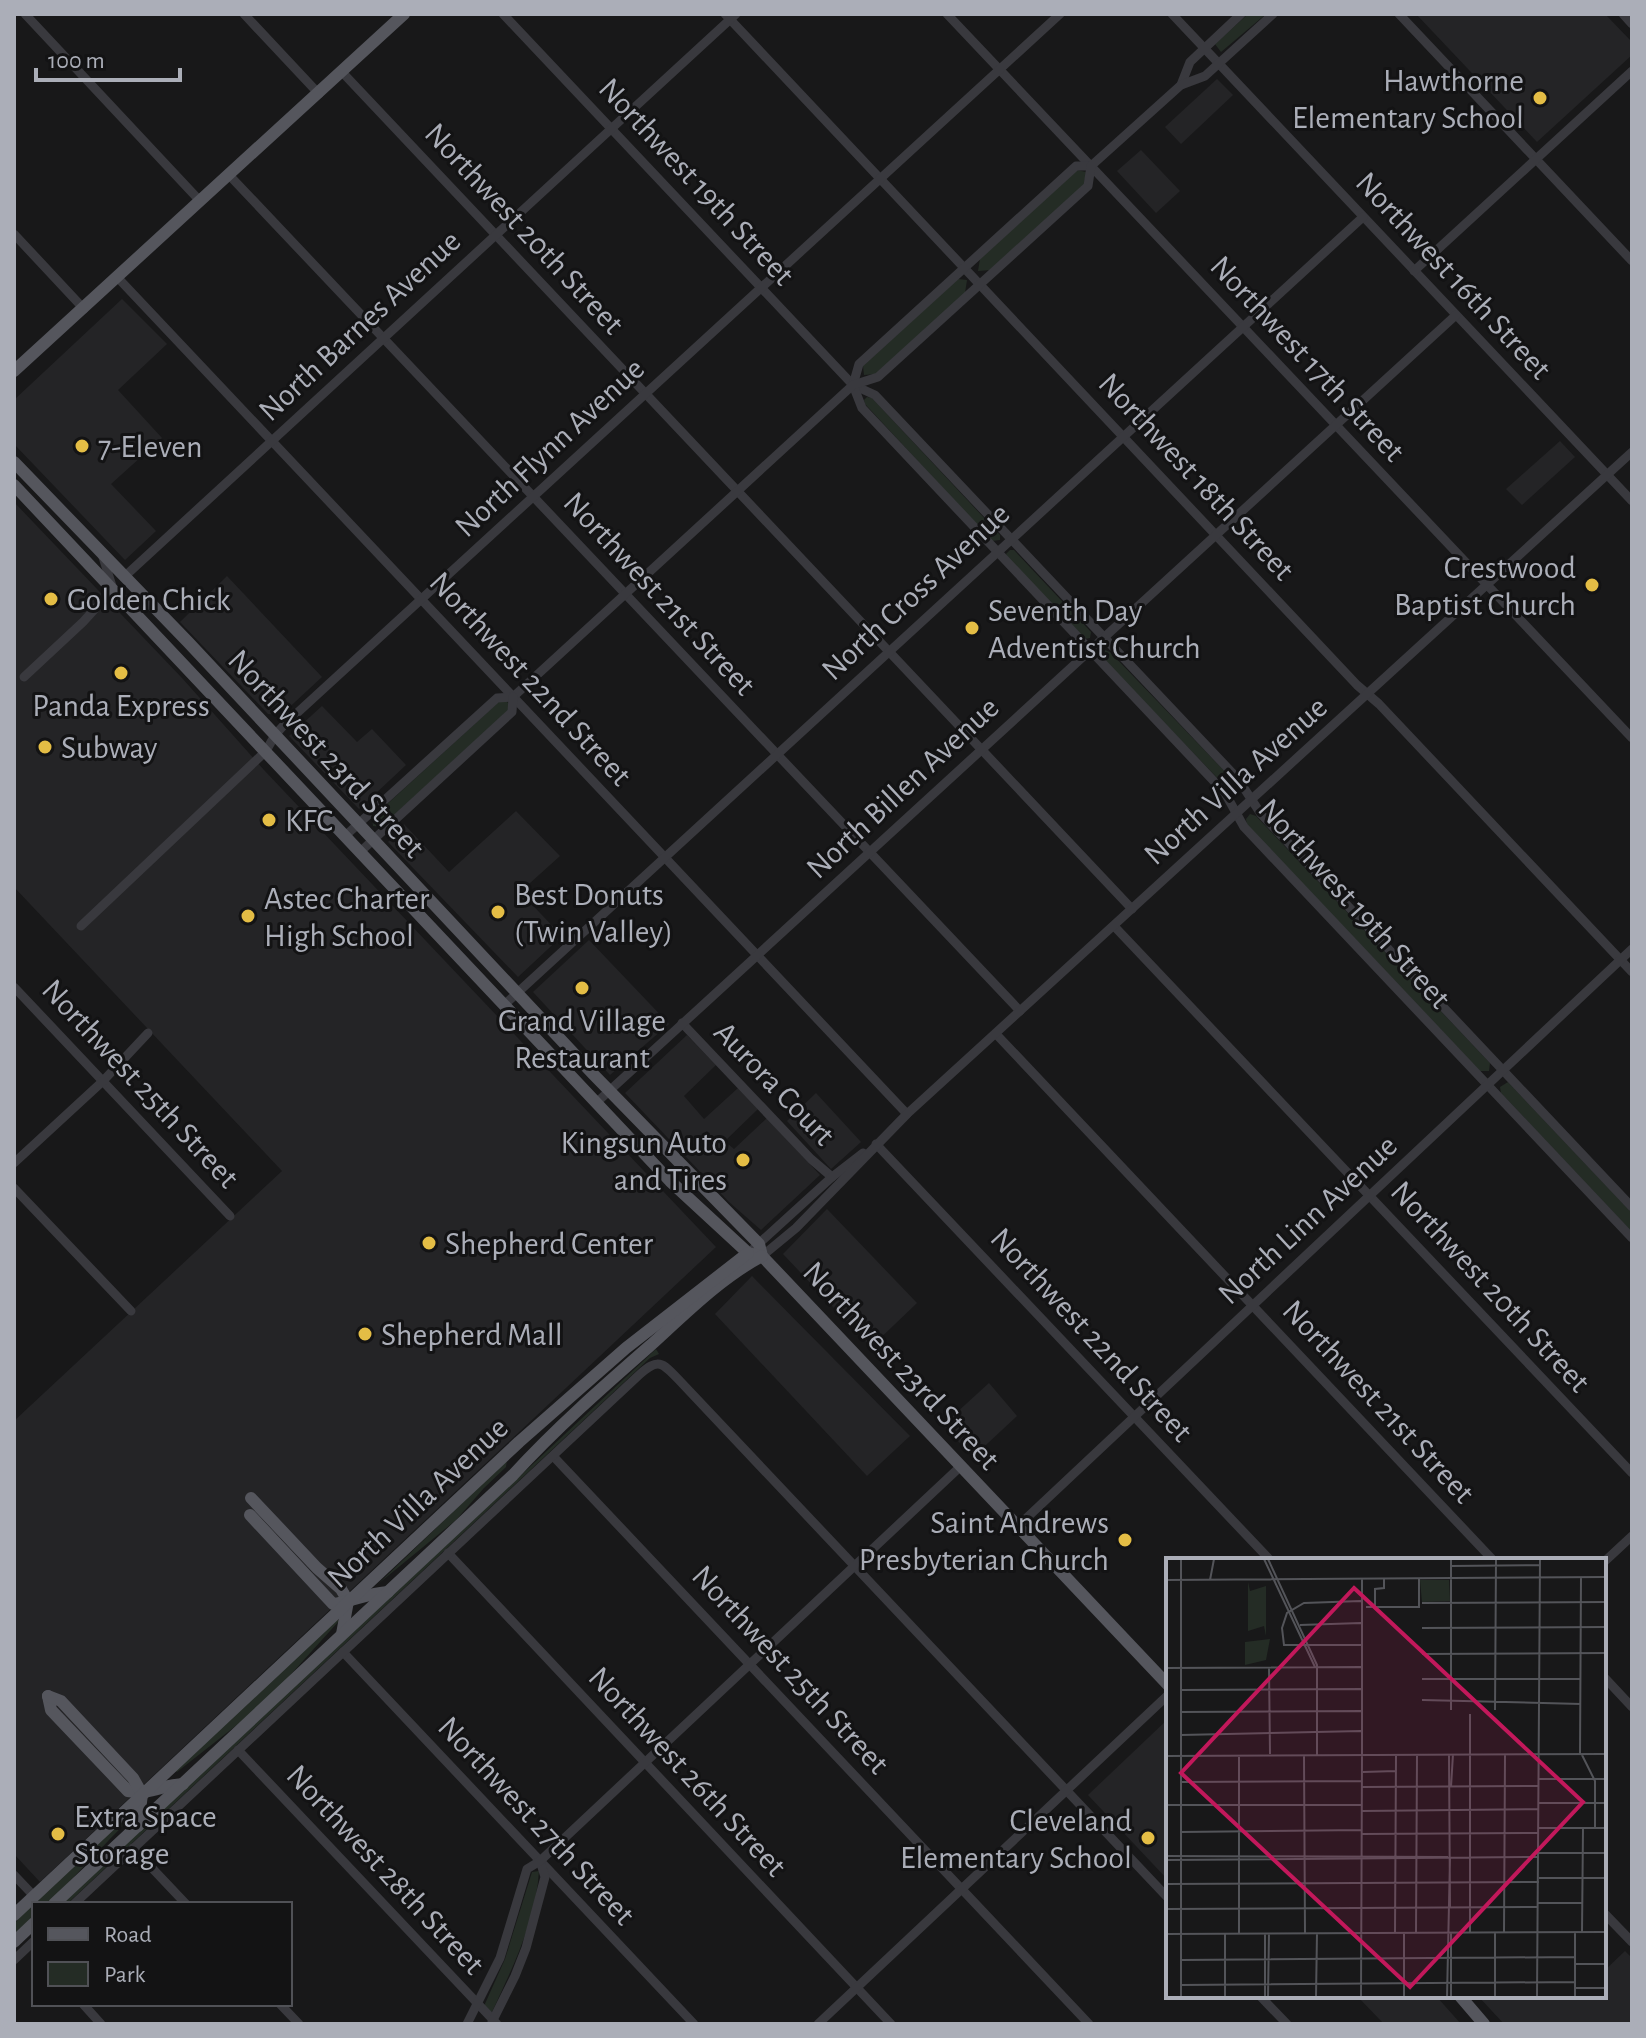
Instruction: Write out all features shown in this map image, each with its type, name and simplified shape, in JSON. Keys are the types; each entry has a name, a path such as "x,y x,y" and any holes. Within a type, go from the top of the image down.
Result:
{"main road":[{"path":"14,371 404,14"},
{"name":"Northwest 23rd Street","path":"14,462 188,642 609,1091 716,1200 1166,1683"},
{"name":"Northwest 23rd Street","path":"14,485 670,1181 748,1253 761,1250"},
{"path":"175,655 188,642"},
{"path":"213,695 225,682"},
{"path":"420,917 433,905"},
{"path":"554,1033 568,1073 593,1074"},
{"path":"634,1143 648,1130"},
{"path":"670,1181 683,1166"},
{"path":"704,1212 716,1200"},
{"name":"North Villa Avenue","path":"56,1902 513,1475 555,1429 761,1250"},
{"name":"North Villa Avenue","path":"14,1915 516,1447 626,1348 748,1253"},
{"path":"513,1475 516,1447 555,1429"},
{"path":"251,1498 341,1589 348,1601 342,1634"},
{"path":"250,1515 333,1604 373,1592 388,1592"},
{"path":"138,1826 142,1794 133,1778 61,1701 48,1696 51,1710 128,1791 142,1794 167,1785 183,1784"},
{"path":"14,1942 32,1925"},
{"path":"1462,1998 1484,2024"}],"street":[{"path":"25,14 200,201"},
{"path":"244,14 319,94"},
{"name":"Northwest 19th Street","path":"503,14 853,385 862,408 1225,793 1244,827 1632,1238"},
{"name":"Northwest 17th Street","path":"947,14 1632,738"},
{"name":"North Flynn Avenue","path":"81,926 266,751 275,735 1060,14"},
{"name":"Northwest 16th Street","path":"1172,14 1632,501"},
{"path":"1181,85 1190,62 1241,14"},
{"path":"345,836 497,698 513,697 853,385 878,377 1088,186 1091,166 1181,85 1205,76 1273,14"},
{"path":"1399,14 1632,261"},
{"path":"1623,14 1632,24"},
{"name":"North Barnes Avenue","path":"124,577 731,16"},
{"name":"Northwest 18th Street","path":"731,16 880,179 1632,972"},
{"path":"1414,271 1632,71"},
{"name":"Northwest 20th Street","path":"342,72 1132,909"},
{"path":"853,385 859,364 964,267 1076,166 1091,166"},
{"name":"Northwest 21st Street","path":"229,175 1020,1011"},
{"name":"North Cross Avenue","path":"504,1005 1363,217"},
{"path":"14,234 84,309"},
{"name":"Northwest 22nd Street","path":"118,278 907,1114"},
{"name":"North Billen Avenue","path":"596,1103 1456,315"},
{"name":"Northwest 19th Street","path":"853,385 875,395 1238,779 1271,825 1632,1207"},
{"name":"North Villa Avenue","path":"761,1250 796,1228 907,1114 1632,452"},
{"path":"102,554 113,589"},
{"path":"113,589 138,592"},
{"path":"24,677 113,589"},
{"path":"360,852 512,712 513,697"},
{"name":"Northwest 20th Street","path":"1114,926 1632,1473"},
{"name":"North Linn Avenue","path":"1018,1526 1632,949"},
{"name":"Northwest 25th Street","path":"14,987 230,1216"},
{"name":"Aurora Court","path":"682,1023 811,1159 832,1177"},
{"path":"14,1163 103,1081 148,1033"},
{"name":"Northwest 21st Street","path":"996,1034 1491,1558"},
{"name":"Northwest 22nd Street","path":"875,1145 1268,1558"},
{"name":"North Villa Avenue","path":"761,1250 832,1177 875,1145"},
{"path":"14,1188 131,1311"},
{"name":"North Villa Avenue","path":"76,1902 648,1367 666,1365 854,1565"},
{"name":"Northwest 25th Street","path":"553,1456 1089,2024"},
{"path":"467,2024 500,1958 527,1869 540,1861 961,1466"},
{"path":"1606,1560 1632,1536"},
{"name":"Northwest 26th Street","path":"448,1553 891,2024"},
{"path":"854,1565 1166,1896"},
{"name":"Northwest 27th Street","path":"343,1652 694,2024"},
{"path":"1606,1679 1632,1707"},
{"path":"818,2024 1166,1697"},
{"name":"Northwest 28th Street","path":"238,1750 493,2023"},
{"path":"133,1848 184,1902"},
{"path":"493,2023 526,1948 545,1877 540,1861"},
{"path":"14,1875 33,1895"},
{"path":"1606,1915 1632,1942"},
{"path":"14,1960 32,1946"},
{"path":"1265,1998 1287,2024"},
{"path":"85,2006 101,2024"},
{"path":"282,2006 299,2024"}],"shaded area":[{"name":"Hawthorne Elementary School","path":"1416,14 1605,14 1632,42 1632,55 1537,142"},
{"path":"1217,79 1233,95 1181,144 1165,127"},
{"path":"1141,150 1180,191 1156,213 1117,171"},
{"path":"122,299 167,344 118,390 162,438 111,484 156,531 125,560 14,444 14,400"},
{"path":"1560,441 1575,457 1522,505 1506,489"},
{"name":"Shepherd Mall","path":"14,502 716,1247 40,1882 14,1854 14,1421 282,1171 14,887"},
{"path":"227,576 322,677 281,715 268,714 180,622"},
{"path":"322,706 357,742 372,729 406,765 359,809 289,736"},
{"path":"516,811 560,856 520,892 562,936 518,977 388,842 404,824 449,872"},
{"path":"589,940 669,1024 610,1075 533,992"},
{"path":"687,1035 716,1065 684,1096 704,1119 738,1088 758,1109 725,1141 734,1149 767,1118 820,1175 761,1230 729,1202 625,1093"},
{"path":"816,1093 861,1142 831,1169 787,1121"},
{"path":"827,1209 917,1303 871,1347 783,1254"},
{"path":"752,1276 910,1436 867,1476 715,1314"},
{"path":"989,1383 1017,1416 973,1457 943,1425"},
{"name":"Cleveland Elementary School","path":"1166,1721 1166,1878 1088,1795"},
{"path":"1625,1951 1632,1958 1632,2024 1504,2024 1480,1998 1606,1998 1606,1969"},
{"path":"1359,1998 1438,1998 1461,2024 1384,2024"}],"green space":[{"path":"1248,14 1266,14 1221,52 1215,44"},
{"path":"1077,170 1086,172 1084,185 990,270 978,271 980,259"},
{"path":"958,279 967,280 965,293 876,374 864,375 863,366"},
{"path":"867,397 872,398 1000,535 1000,540 992,541 865,404"},
{"path":"1014,550 1091,632 1090,638 1085,639 1008,558 1006,554"},
{"path":"1105,650 1235,782 1234,789 1227,788 1102,658"},
{"path":"503,698 512,707 381,827 373,826 372,818"},
{"path":"1250,814 1256,816 1490,1063 1489,1071 1480,1071 1247,825 1246,819"},
{"path":"1508,1082 1632,1213 1632,1232 1501,1093 1500,1087"},
{"path":"656,1349 659,1354 650,1358 69,1902 64,1902"},
{"path":"507,1460 506,1467 456,1520 378,1584"},
{"path":"337,1619 339,1621 284,1682 247,1717 177,1772 175,1770"},
{"path":"134,1809 131,1818 49,1902 34,1902"},
{"path":"539,1871 528,1926 491,2014 484,2006 505,1959 532,1872"},
{"path":"32,1904 32,1918 14,1934 14,1924"}],"place":[{"name":"Hawthorne Elementary School","path":"1540,98"},
{"name":"7-Eleven","path":"82,446"},
{"name":"Crestwood Baptist Church","path":"1592,585"},
{"name":"Golden Chick","path":"51,599"},
{"name":"Seventh Day Adventist Church","path":"972,628"},
{"name":"Panda Express","path":"121,673"},
{"name":"Subway","path":"45,747"},
{"name":"KFC","path":"269,820"},
{"name":"Best Donuts (Twin Valley)","path":"498,912"},
{"name":"Astec Charter High School","path":"248,916"},
{"name":"Grand Village Restaurant","path":"582,988"},
{"name":"Kingsun Auto and Tires","path":"743,1160"},
{"name":"Shepherd Center","path":"429,1243"},
{"name":"Shepherd Mall","path":"365,1334"},
{"name":"Saint Andrews Presbyterian Church","path":"1125,1540"},
{"name":"Extra Space Storage","path":"58,1834"},
{"name":"Cleveland Elementary School","path":"1148,1838"}]}
